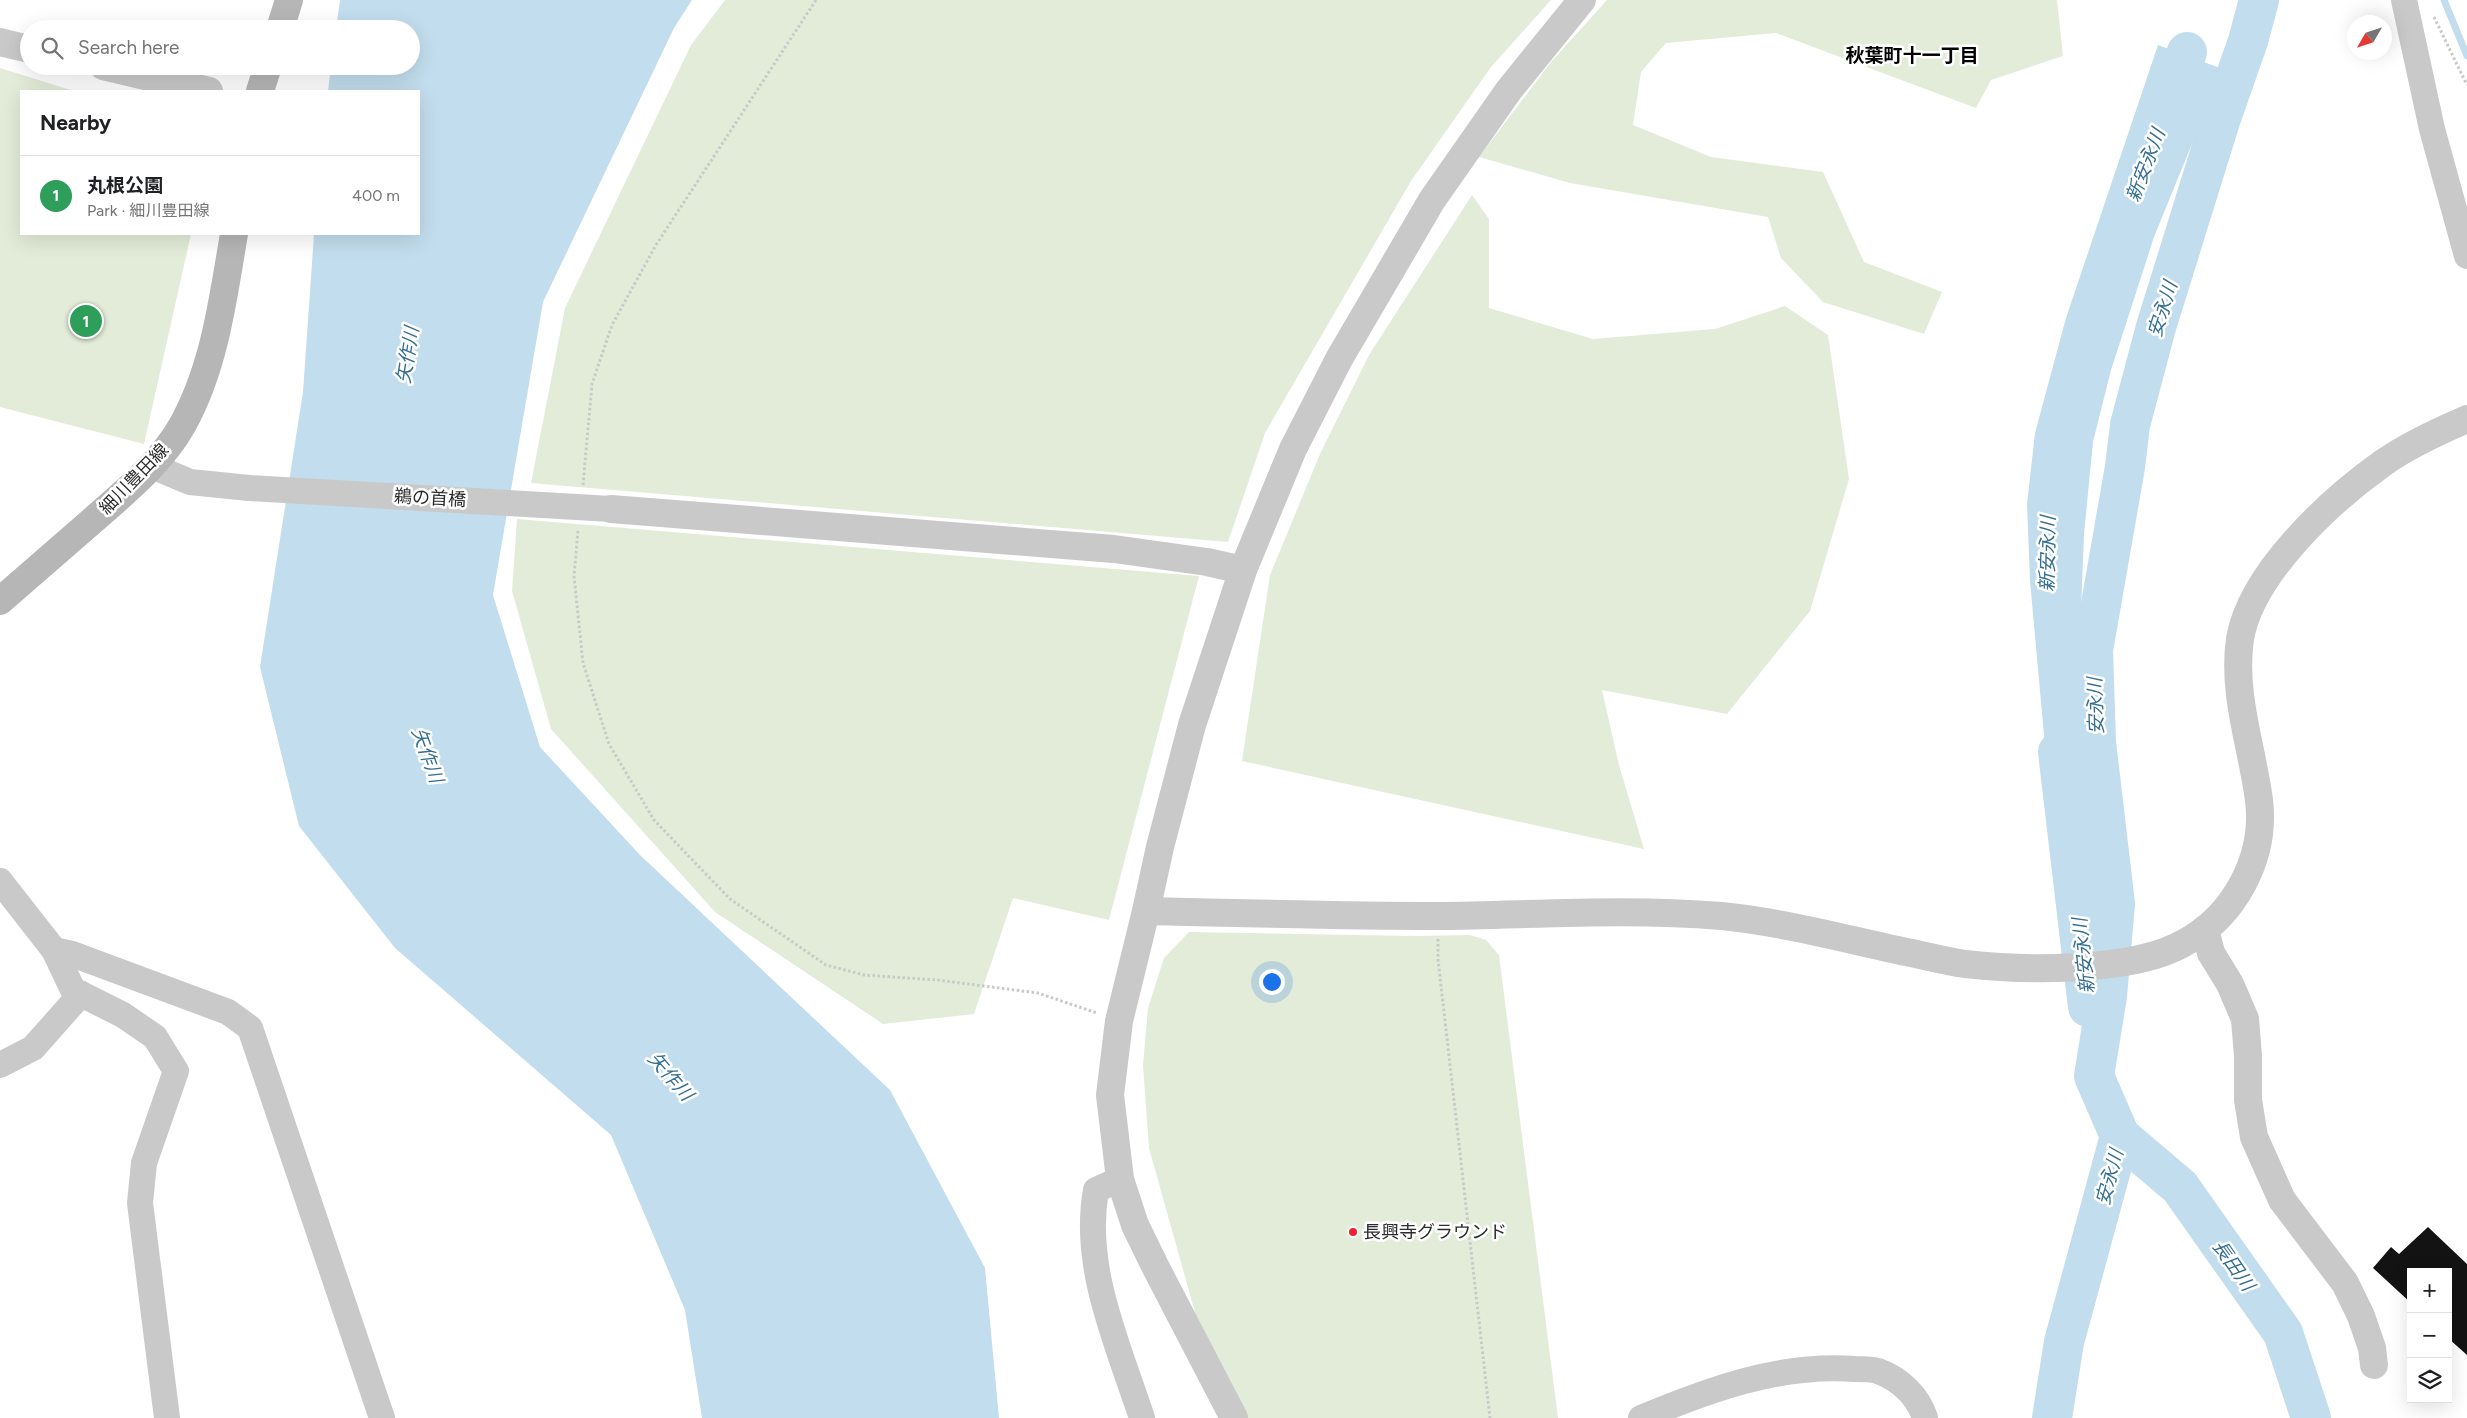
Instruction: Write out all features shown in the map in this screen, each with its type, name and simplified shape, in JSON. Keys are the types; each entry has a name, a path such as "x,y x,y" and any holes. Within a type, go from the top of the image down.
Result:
{"main road":[{"path":"283,20 289,0"},
{"path":"260,90 265,75"},
{"name":"細川豊田線","path":"0,601 130,488 152,466 182,425 206,369 220,315 234,235"}],"street":[{"path":"1234,1418 1154,1266 1135,1226 1120,1179 1110,1095 1119,1021 1160,847 1192,725 1243,570 1297,440 1339,359 1432,200 1509,90 1582,0"},
{"path":"2404,0 2432,129 2467,256"},
{"path":"0,42 20,46"},
{"path":"141,75 205,90"},
{"path":"1146,911 1438,916 1651,914 1721,916 1962,963 2061,969 2132,962 2187,942 2205,929 2233,902 2252,865 2260,804 2241,701 2238,656 2240,635 2255,598 2286,551 2334,503 2385,461 2467,420"},
{"name":"鵜の首橋","path":"152,466 190,482 250,488 612,509"},
{"path":"612,509 1114,549 1207,562 1243,570"},
{"path":"0,881 54,950 73,990 123,1015 155,1037 176,1071 144,1162 140,1203 167,1418"},
{"path":"2205,929 2211,953 2230,984 2245,1019 2248,1056 2248,1100 2257,1146 2282,1200 2345,1283 2362,1316 2372,1348 2374,1365"},
{"path":"54,950 72,954 228,1012 250,1028 382,1418"},
{"path":"0,1065 33,1048 81,994"},
{"path":"1120,1179 1096,1190 1092,1211 1092,1236 1097,1275 1142,1418"},
{"path":"1641,1418 1714,1389 1779,1373 1837,1367 1878,1371 1904,1385 1920,1404 1925,1418"}],"path":[{"path":"582,492 592,384 612,324 656,245 816,0"},
{"path":"2434,15 2467,85"},
{"path":"578,530 574,576 583,663 609,744 654,820 730,899 826,965 864,975 937,980 1038,994 1119,1021"},
{"path":"1438,959 1490,1418"}],"green space":[{"path":"725,0 1551,0 1491,67 1411,181 1265,433 1228,542 531,483 565,308 691,45"},
{"path":"1607,0 2057,0 2063,56 1991,80 1976,108 1776,33 1666,43 1641,72 1633,125 1711,157 1823,172 1864,262 1942,292 1924,334 1823,302 1781,258 1768,217 1570,183 1479,157 1551,62"},
{"path":"0,68 71,90 20,90 20,235 191,235 144,444 0,407"},
{"path":"1472,195 1489,219 1489,308 1593,339 1715,329 1785,306 1828,335 1849,479 1810,611 1727,714 1602,690 1619,765 1644,849 1242,761 1270,575 1320,454 1369,355"},
{"path":"517,519 1199,576 1109,920 1013,898 974,1014 883,1024 715,912 551,729 512,591"},
{"name":"長興寺グラウンド","path":"1189,932 1415,936 1470,935 1486,940 1499,955 1558,1418 1237,1418 1196,1316 1149,1148 1143,1065 1148,1008 1164,958"}],"water":[{"name":"矢作川","path":"340,0 692,0 674,28 543,302 493,595 540,747 640,855 890,1090 985,1268 999,1418 702,1418 685,1310 611,1135 395,948 299,826 260,667 303,392 314,235 420,235 420,90 328,90 330,75 420,75 420,20 337,20"},
{"path":"2158,45 2220,68 2207,107 2154,237 2111,370 2093,442 2084,534 2080,636 2088,773 2052,823 2030,581 2027,504 2035,433 2066,318"}],"building":[{"path":"2428,1227 2467,1264 2467,1355 2452,1342 2452,1268 2407,1268 2407,1299 2373,1268 2391,1247 2399,1254"}],"waterway":[{"name":"安永川","path":"2052,1418 2064,1342 2120,1136 2094,1076 2107,996 2115,904 2096,742 2093,650 2125,467 2130,425 2156,327 2220,121 2248,41 2259,0"},
{"path":"2444,0 2467,56"},
{"name":"新安永川","path":"2166,107 2187,52"},
{"name":"新安永川","path":"2058,752 2088,1007"},
{"name":"長田川","path":"2120,1136 2180,1187 2283,1333 2311,1418"}],"place":[{"name":"丸根公園","path":"86,321"},
{"name":"長興寺グラウンド","path":"1353,1232"}],"district":[{"name":"秋葉町十一丁目","path":"1912,55"}]}
